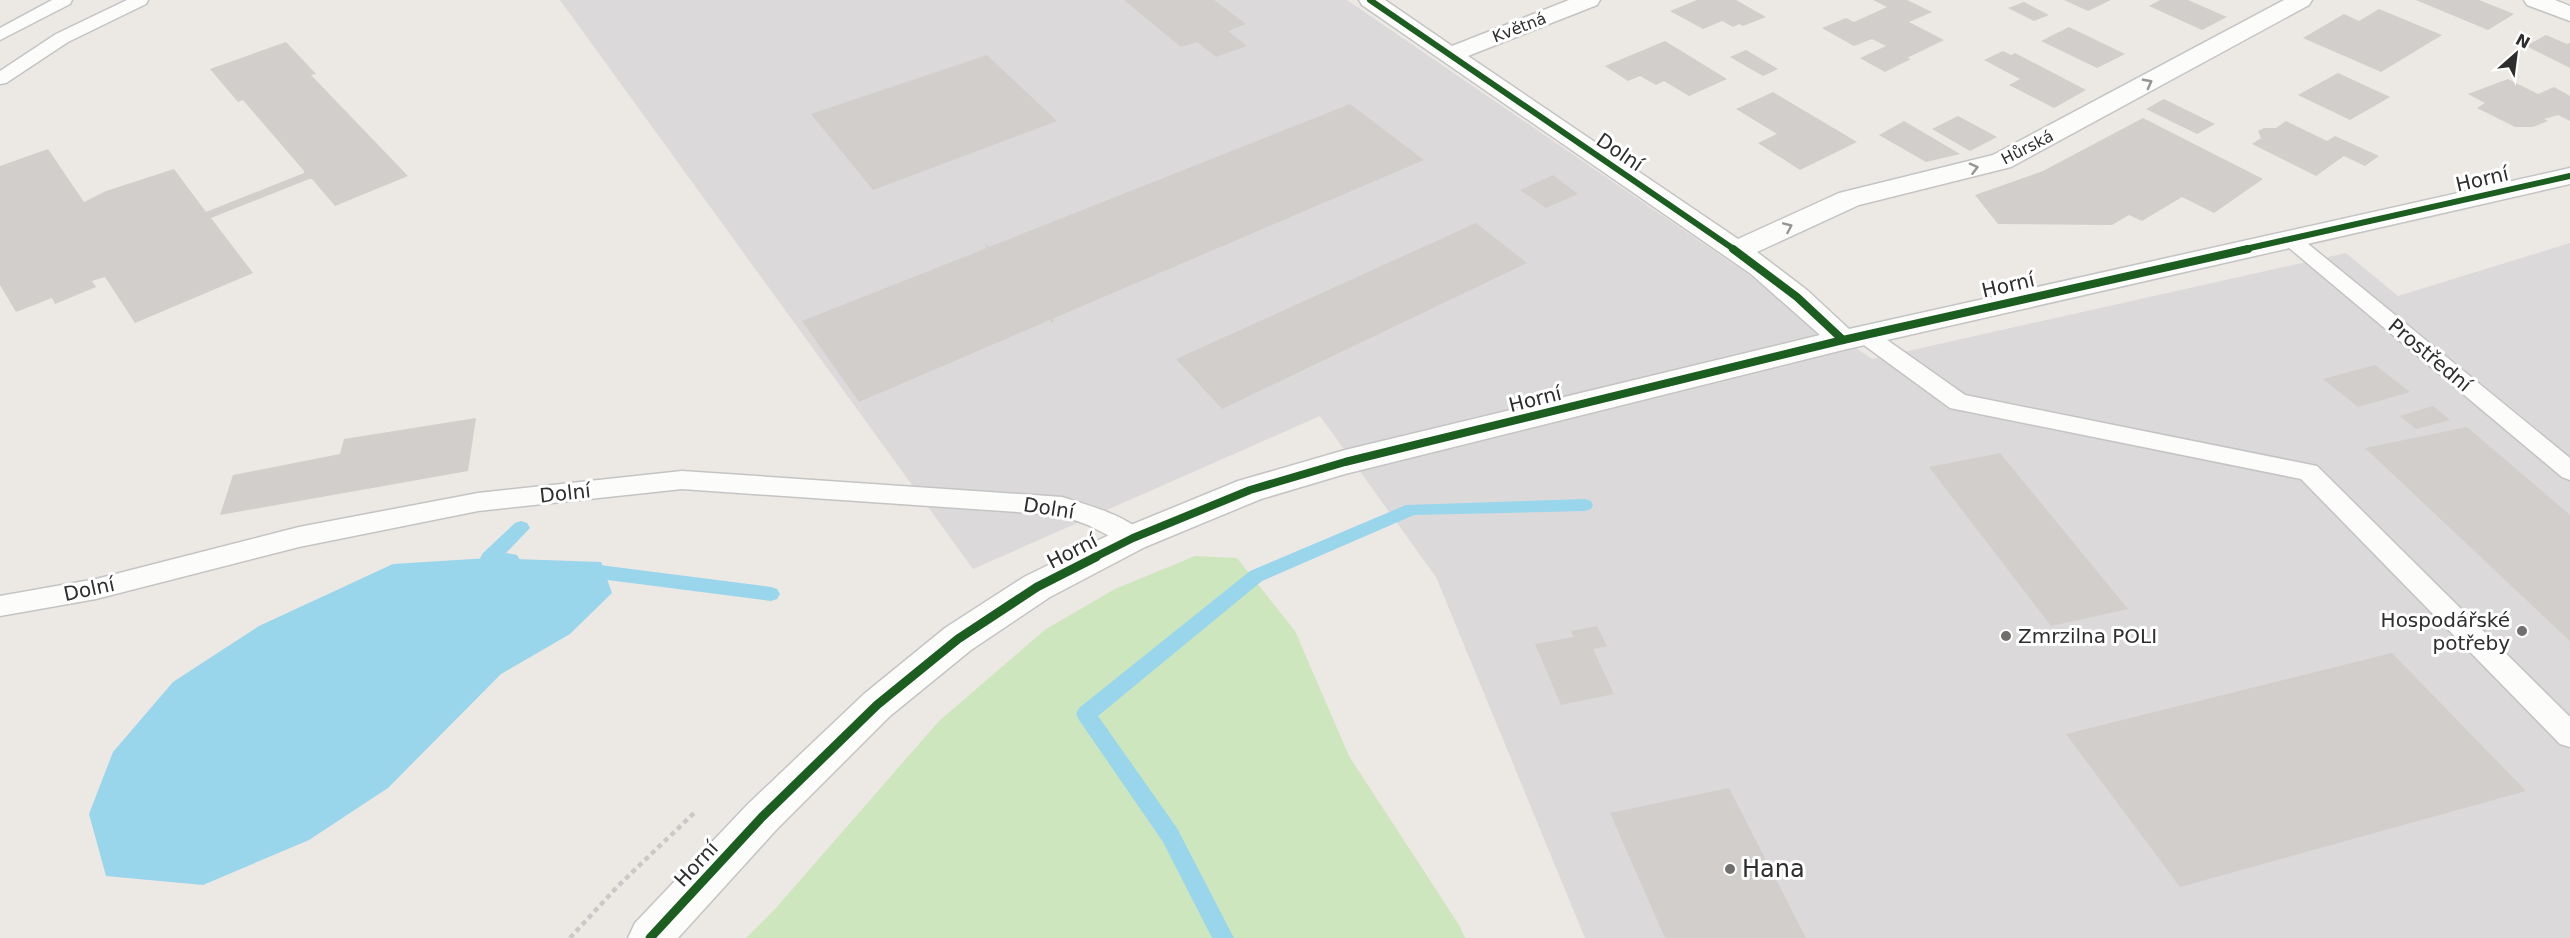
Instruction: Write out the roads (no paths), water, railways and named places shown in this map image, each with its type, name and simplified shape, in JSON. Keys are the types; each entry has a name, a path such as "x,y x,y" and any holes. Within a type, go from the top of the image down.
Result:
{"street":[{"name":"Dolní","path":"1370,0 1735,251 1854,338"},
{"name":"Květná","path":"1450,55 1589,0"},
{"name":"Hůrská","path":"1735,251 1850,200 2002,161 2301,0"},
{"path":"2535,0 2570,14"},
{"name":"Horní","path":"650,938 762,817 877,705 958,639 1037,587 1133,538 1250,490 1345,462 1854,338 2570,176"}],"lane":[{"path":"0,35 64,0"},
{"path":"0,79 62,38 140,0"},
{"name":"Prostřední","path":"2289,238 2570,471"},
{"path":"1854,338 1958,402 2308,472 2570,735"},
{"name":"Dolní","path":"0,606 96,589 299,537 478,502 682,480 1062,506 1097,518 1133,538"}],"water":[{"path":"489,558 601,562 612,593 570,634 501,674 388,788 309,840 203,885 106,876 89,814 113,752 173,682 259,626 393,564"}],"waterway":[{"path":"1223,938 1170,835 1086,714 1256,576 1412,509 1585,505"},
{"path":"511,560 489,558 521,528"},
{"path":"584,570 771,594"}],"place":[{"name":"Hospodářské potřeby","path":"2522,631"},
{"name":"Zmrzilna POLI","path":"2006,636"},
{"name":"Hana","path":"1730,869"}]}
